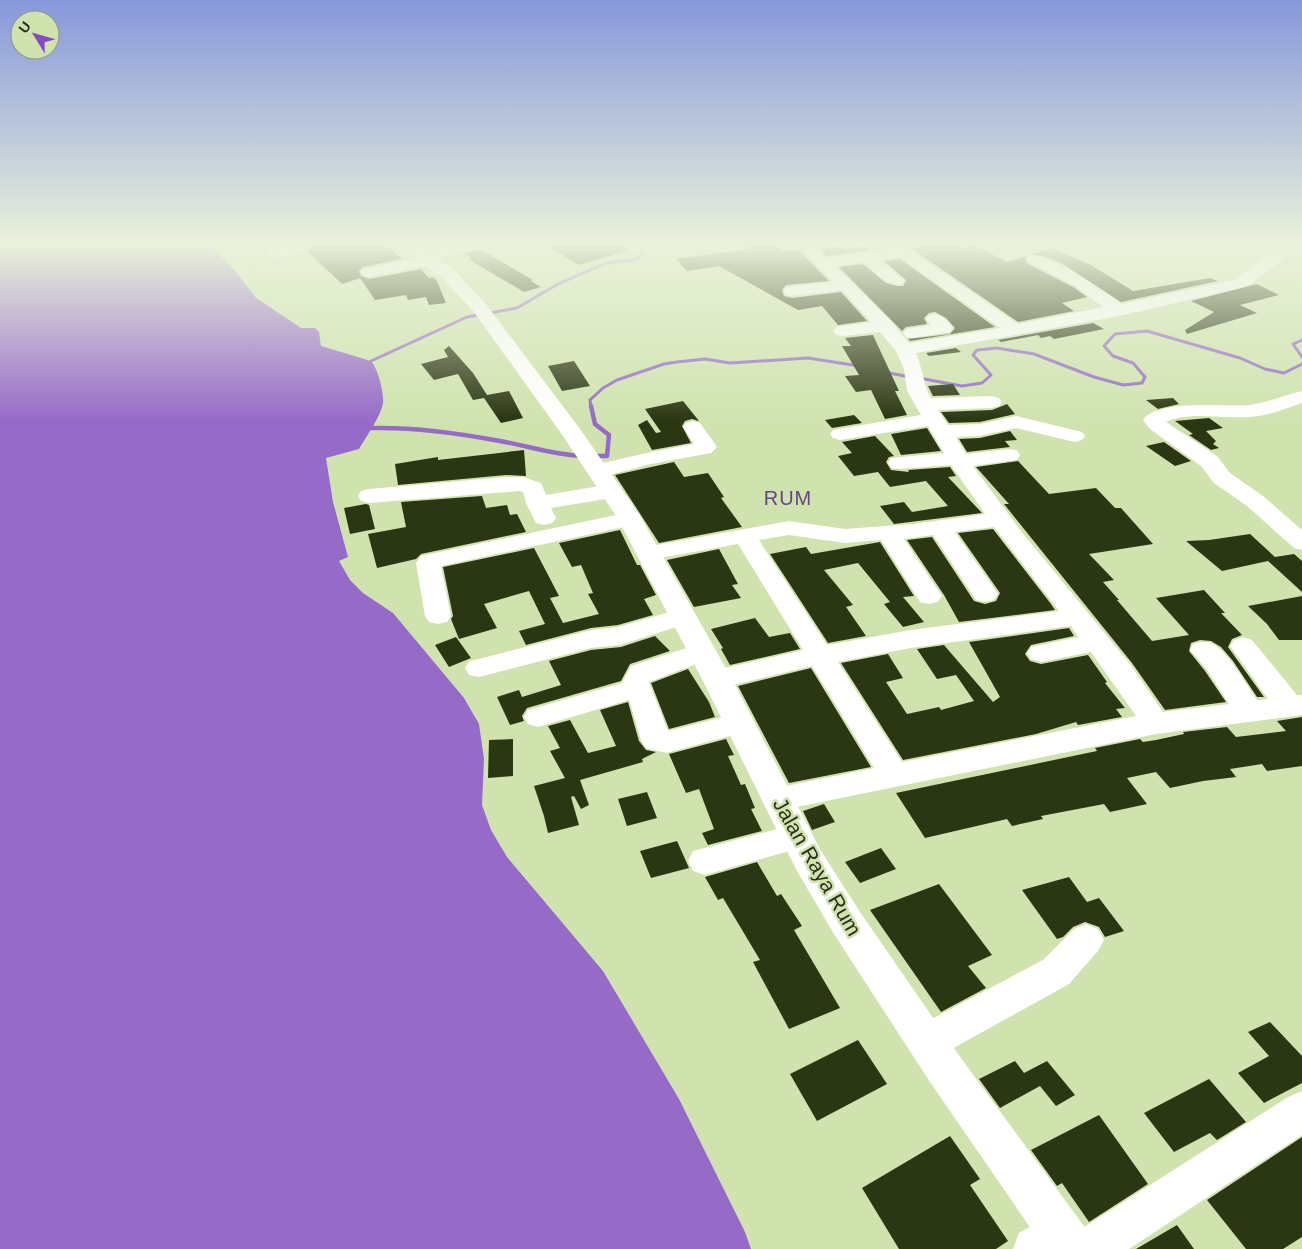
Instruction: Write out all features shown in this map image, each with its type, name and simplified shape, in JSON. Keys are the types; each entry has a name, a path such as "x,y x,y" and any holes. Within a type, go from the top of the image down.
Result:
{"highway":[{"name":"Jalan Raya Rum","path":"475,303 572,434 630,519 683,616 809,861 847,923 926,1042 1065,1245"}],"street":[{"path":"863,303 895,337 914,374 917,391 958,459 1000,519 1078,617 1156,723"},
{"path":"978,303 1015,330"},
{"path":"1109,303 1119,311"},
{"path":"842,331 895,337 1015,330 1153,303"},
{"path":"895,337 944,328 935,319"},
{"path":"1302,397 1249,411 1191,412 1160,416 1152,420 1208,461 1222,478 1255,501 1302,542"},
{"path":"840,434 932,418 992,402"},
{"path":"932,418 980,430 1016,422 1075,436"},
{"path":"537,503 601,476 651,458 704,449 706,447 693,427"},
{"path":"899,463 1009,455"},
{"path":"369,496 478,486 524,484 533,488 537,503 551,535"},
{"path":"438,616 428,563 430,561 630,519"},
{"path":"649,553 789,528 845,536 940,528 1000,519"},
{"path":"940,528 985,594"},
{"path":"888,533 929,596"},
{"path":"744,535 818,656 894,774"},
{"path":"479,668 597,637 620,636 683,616"},
{"path":"739,724 666,742 658,741 656,740 645,703 635,681 641,673 818,656 911,639 1078,617"},
{"path":"1041,653 1097,642"},
{"path":"1243,646 1296,706"},
{"path":"1203,650 1217,663 1249,711"},
{"path":"538,716 637,688"},
{"path":"777,799 894,774 1156,723 1296,706"},
{"path":"705,861 796,837"},
{"path":"926,1042 1056,972 1086,940"},
{"path":"1065,1245 1302,1111"}],"shaded area":[{"path":"0,303 264,303 301,328 315,328 319,332 321,346 371,361 374,365 383,393 383,403 373,426 359,449 326,458 333,502 348,557 339,561 350,580 363,593 393,613 464,698 479,724 484,759 482,805 491,830 507,857 603,971 679,1099 745,1232 751,1249 0,1249"}],"building":[{"path":"786,303 851,303 867,321 838,325 822,306 798,310"},
{"path":"875,303 962,303 995,327 910,341 908,339 950,334 955,328 946,318 935,312 929,313 924,318 927,324 906,327 902,331"},
{"path":"991,303 1062,303 1074,311 1018,322"},
{"path":"1196,303 1247,303 1240,305 1257,313 1187,334 1185,330 1214,312"},
{"path":"1093,323 1104,329 1054,339 1050,336 1041,338 1038,335 1001,342 998,340"},
{"path":"873,335 899,391 895,391 907,415 885,419 871,390 856,392 845,376 859,375 842,346 851,346 845,338"},
{"path":"449,346 473,373 487,395 509,391 523,418 501,423 484,398 473,400 458,374 434,380 421,364 448,357 444,350"},
{"path":"956,348 961,352 929,356 926,353"},
{"path":"574,361 590,386 562,391 548,366"},
{"path":"953,384 960,395 933,396 928,386"},
{"path":"1173,398 1179,404 1158,409 1146,400"},
{"path":"683,401 699,421 692,419 685,421 682,426 691,443 652,450 638,425 647,420 656,433 661,432 645,409"},
{"path":"1007,404 1015,414 980,422 949,423 941,412 992,410"},
{"path":"854,415 862,423 832,428 825,420"},
{"path":"1209,418 1223,428 1206,431 1216,441 1213,444 1219,448 1211,450 1189,435 1193,434 1175,421"},
{"path":"927,428 941,451 901,455 891,434"},
{"path":"1010,431 1017,440 1005,441 1010,447 967,452 959,439 980,438"},
{"path":"875,436 894,456 889,457 886,462 891,470 909,472 908,470 950,467 956,476 948,477 982,513 894,524 880,506 904,502 912,512 948,506 926,481 890,487 878,472 854,476 838,456 852,453 842,442"},
{"path":"1164,442 1191,461 1175,466 1146,446"},
{"path":"524,450 526,476 506,475 398,485 395,464 438,457 438,460"},
{"path":"1018,461 1049,494 1096,488 1115,508 1121,508 1153,544 1089,554 1114,580 1103,582 1152,641 1189,635 1156,598 1204,590 1225,613 1221,613 1242,635 1232,639 1228,647 1264,697 1257,697 1233,661 1221,647 1211,641 1200,640 1191,643 1189,651 1226,702 1165,710 1132,663 1004,504 1009,504 976,467"},
{"path":"674,462 684,477 708,473 724,497 721,498 742,527 659,543 615,475"},
{"path":"482,496 486,508 507,505 510,515 517,514 526,532 421,554 416,559 377,568 368,534 406,527 401,502"},
{"path":"369,505 375,529 350,534 344,508"},
{"path":"993,529 1055,610 959,622 944,595 907,540 932,537 974,601 985,604 996,601 1000,593 958,533"},
{"path":"620,530 637,565 640,565 656,595 644,599 653,615 618,625 591,628 526,645 519,631 545,624 529,591 484,604 497,628 459,639 451,619 453,616 443,567 534,548 559,596 550,598 563,623 599,614 588,594 593,593 581,565 572,567 559,543"},
{"path":"1250,534 1275,557 1294,554 1302,561 1302,592 1268,561 1222,571 1186,541 1209,540"},
{"path":"880,542 914,596 903,597 924,622 903,627 884,604 890,602 858,563 824,570 853,605 846,607 866,636 828,643 770,554 806,547 811,554"},
{"path":"719,549 738,584 732,585 741,598 694,607 667,560"},
{"path":"1302,596 1302,640 1279,640 1267,624 1248,606"},
{"path":"755,618 769,637 790,633 800,649 730,665 721,649 723,648 711,629"},
{"path":"1069,628 1074,636 1031,645 1025,654 1030,661 1041,664 1088,655 1107,682 1105,683 1125,708 1116,709 1122,717 1078,725 1076,722 1036,734 903,760 841,663 888,654 903,678 886,682 907,714 939,707 941,710 974,701 956,675 937,679 917,649 944,645 993,702 1000,697 969,642"},
{"path":"655,636 670,651 630,664 621,681 527,708 522,716 524,721 510,725 497,697 519,690 522,697 561,685 549,661 591,650 621,647"},
{"path":"456,637 471,658 449,667 435,645"},
{"path":"811,668 871,767 789,783 738,686"},
{"path":"688,669 709,702 715,717 669,729 651,683"},
{"path":"628,702 639,741 646,750 656,752 642,759 643,762 580,780 589,805 581,809 574,796 571,797 579,825 548,833 534,786 565,778 550,751 560,748 548,726 570,720 588,753 616,746 600,710"},
{"path":"1302,717 1302,766 1267,771 1262,764 1230,769 1236,777 1170,788 1156,772 1127,778 1147,804 1110,812 1104,804 1041,816 1043,819 1012,826 1007,819 925,838 896,793 1097,751 1095,748 1140,739 1143,742 1156,740 1184,734 1183,732 1227,727 1236,737 1286,731 1277,721"},
{"path":"513,739 513,776 488,778 489,740"},
{"path":"726,739 734,755 728,756 741,785 745,784 755,808 751,809 762,831 708,845 702,833 714,829 699,789 686,793 669,754"},
{"path":"647,792 657,818 627,826 618,799"},
{"path":"824,804 835,822 812,830 803,811"},
{"path":"677,841 689,868 651,878 640,851"},
{"path":"881,848 896,869 860,883 845,862"},
{"path":"757,862 777,896 781,894 802,926 794,930 840,1008 789,1029 753,962 760,960 723,898 718,900 705,877"},
{"path":"1069,877 1087,902 1099,898 1124,931 1105,937 1099,927 1085,922 1073,927 1063,937 1057,939 1022,890"},
{"path":"939,884 992,955 968,966 986,988 941,1012 870,910"},
{"path":"1270,1022 1302,1056 1302,1083 1264,1103 1238,1073 1269,1056 1248,1032"},
{"path":"858,1040 887,1084 817,1121 790,1074"},
{"path":"1015,1061 1024,1073 1047,1061 1075,1095 1056,1106 1040,1086 1000,1108 979,1079"},
{"path":"1209,1079 1246,1122 1217,1140 1210,1133 1174,1152 1144,1113"},
{"path":"1099,1115 1148,1184 1089,1222 1062,1183 1057,1186 1031,1150"},
{"path":"950,1136 980,1179 970,1185 1008,1241 996,1249 899,1249 862,1188"},
{"path":"1302,1137 1302,1237 1283,1249 1246,1249 1207,1200"},
{"path":"1177,1225 1194,1249 1136,1249"}],"waterway":[{"path":"371,361 467,317 517,308 525,303"},
{"path":"919,378 962,386 982,383 991,375 973,355 977,350 997,348 1034,354 1094,377 1123,385 1142,383 1145,377 1133,363 1113,356 1104,346 1115,334 1147,331 1240,358 1265,369 1284,373 1302,364"},
{"path":"1302,340 1293,344 1302,357"},
{"path":"591,407 590,400 603,388 617,380 664,364 677,362 705,359 730,363 808,358 859,366"},
{"path":"884,372 910,377"},
{"path":"591,406 595,424 609,435 607,456 594,456"},
{"path":"371,428 403,428 452,433 583,456"}],"district":[{"name":"RUM","path":"788,498"}]}
